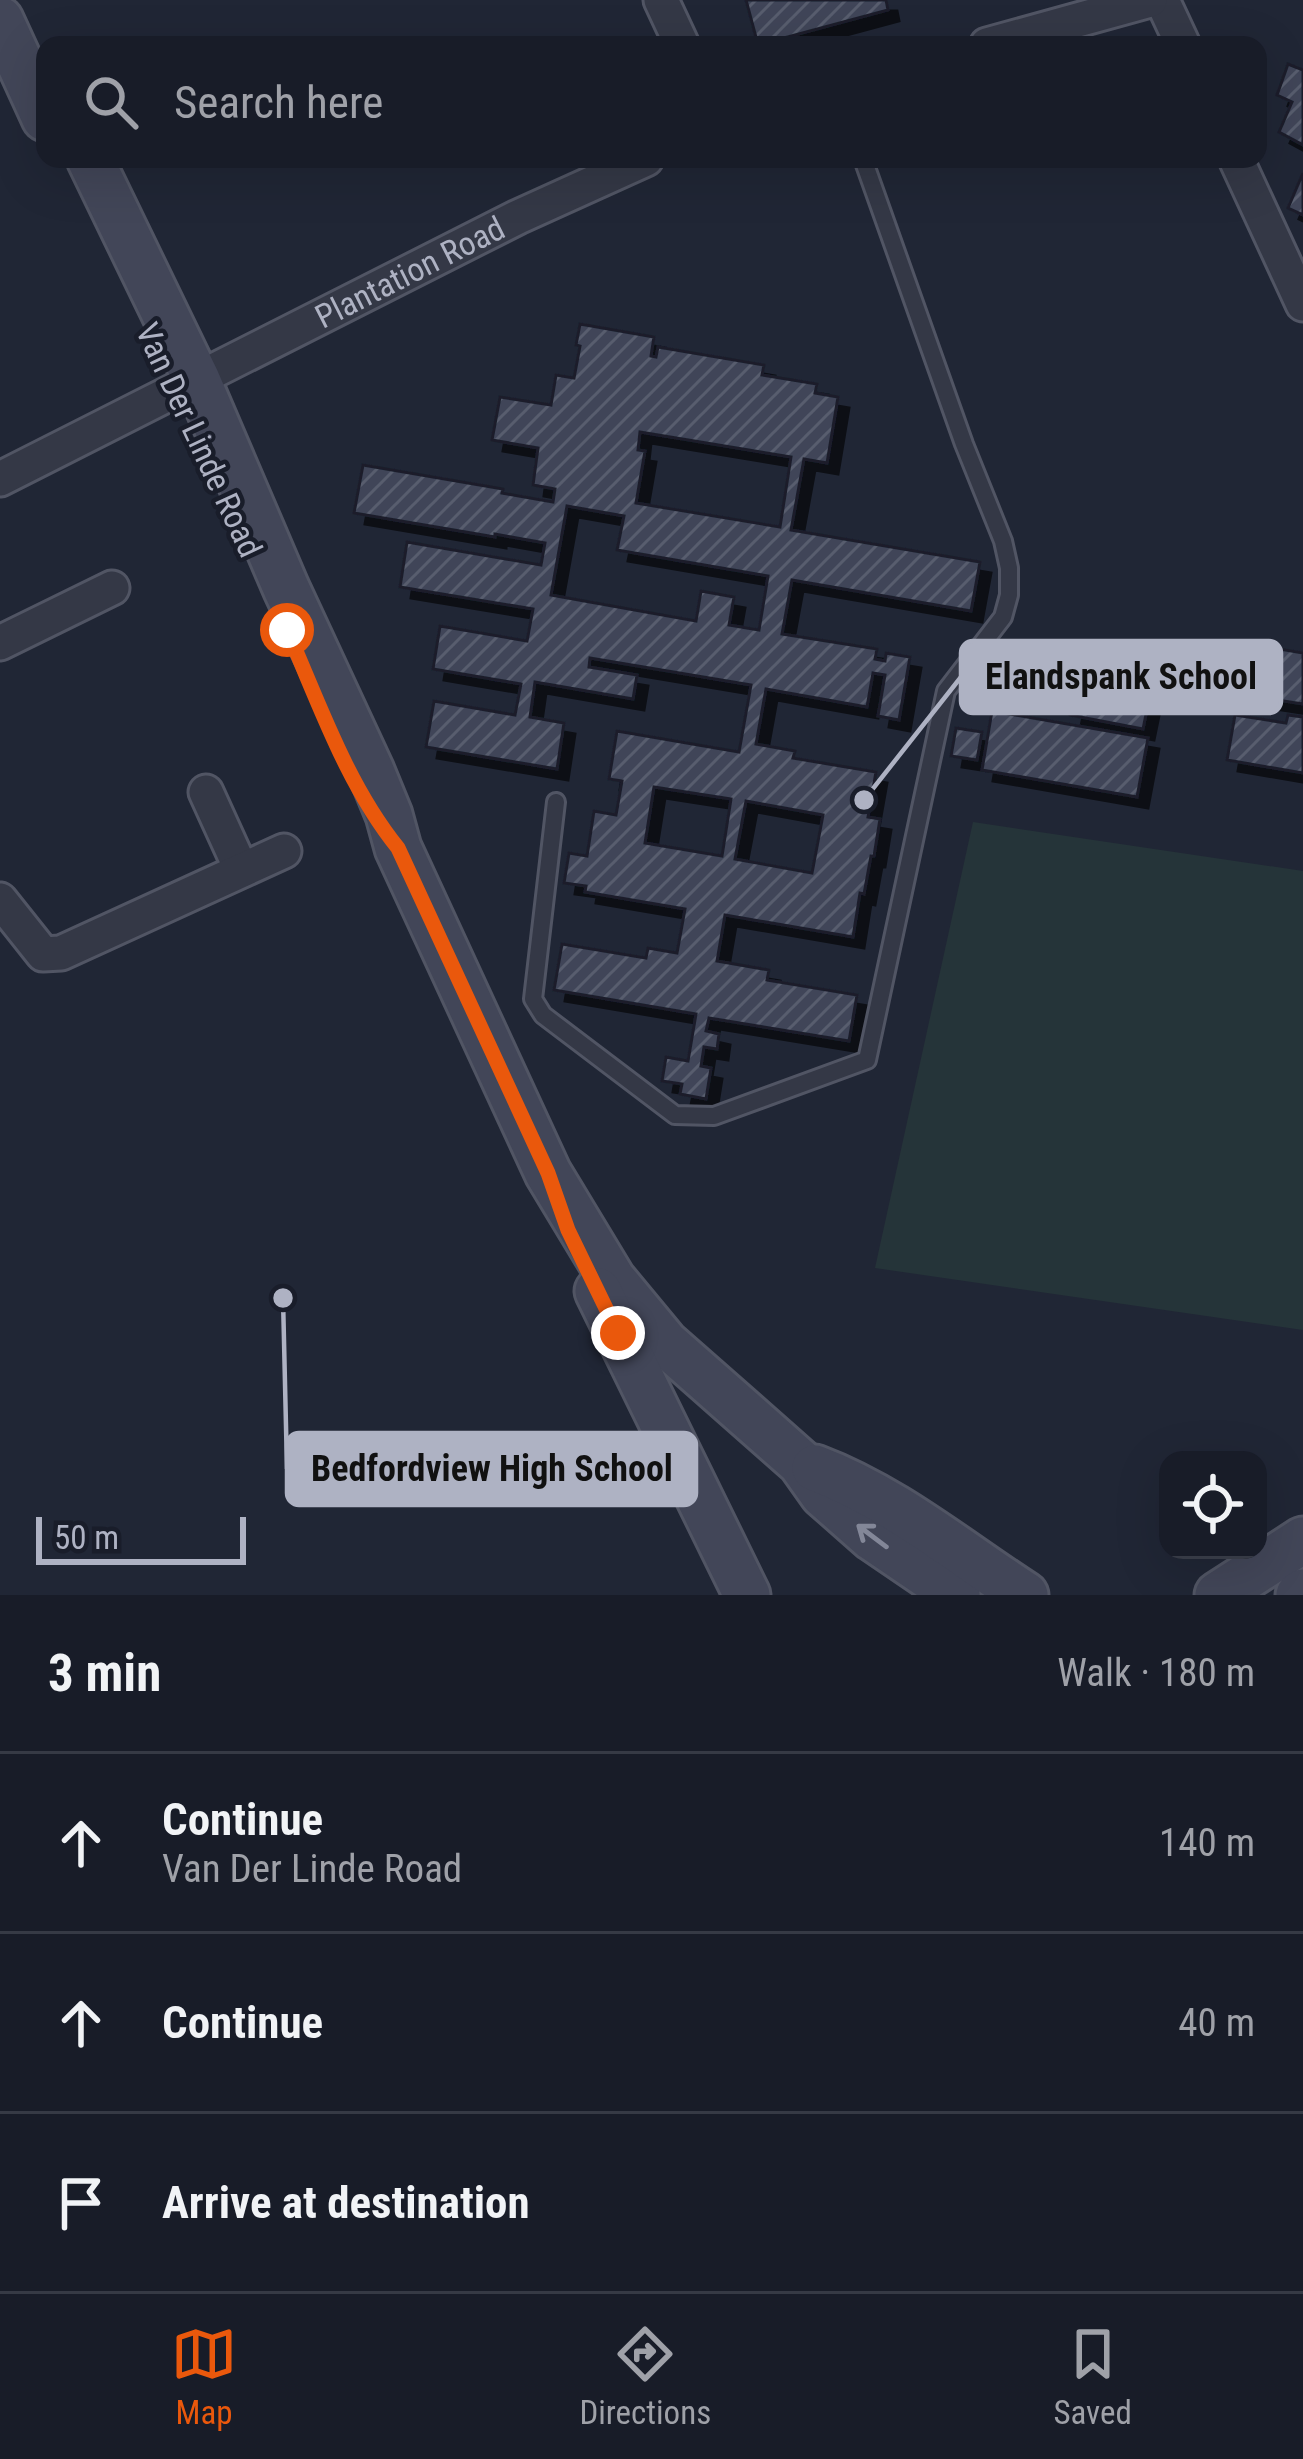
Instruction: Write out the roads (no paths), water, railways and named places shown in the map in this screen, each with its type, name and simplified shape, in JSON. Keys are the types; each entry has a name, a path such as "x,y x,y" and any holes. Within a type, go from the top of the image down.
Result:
{"main road":[{"path":"5,0 36,55"},
{"path":"0,20 36,98"},
{"name":"Van Der Linde Road","path":"69,168 186,386"},
{"name":"Van Der Linde Road","path":"94,168 354,779 375,819 398,848 548,1173 612,1279 665,1343 801,1463 823,1494 850,1519 957,1595"},
{"path":"548,1173 568,1230 747,1595"},
{"name":"Van Der Linde Road","path":"801,1463 880,1499 1025,1595"},
{"path":"1218,1595 1303,1540"}],"street":[{"path":"661,0 678,36"},
{"path":"1019,36 1150,0"},
{"path":"1162,0 1179,36"},
{"name":"Plantation Road","path":"0,479 518,217 626,168"},
{"path":"1240,168 1303,304"},
{"path":"0,643 112,588"},
{"path":"206,792 242,869"},
{"path":"0,900 43,954 61,953 284,850"}],"lane":[{"path":"556,802 533,999 543,1016 675,1114 714,1116 866,1060 946,691 1003,617 1010,595 1004,541 964,445 866,168"}],"place":[{"name":"Elandspank School","path":"864,800"},
{"name":"Bedfordview High School","path":"283,1298"}]}
